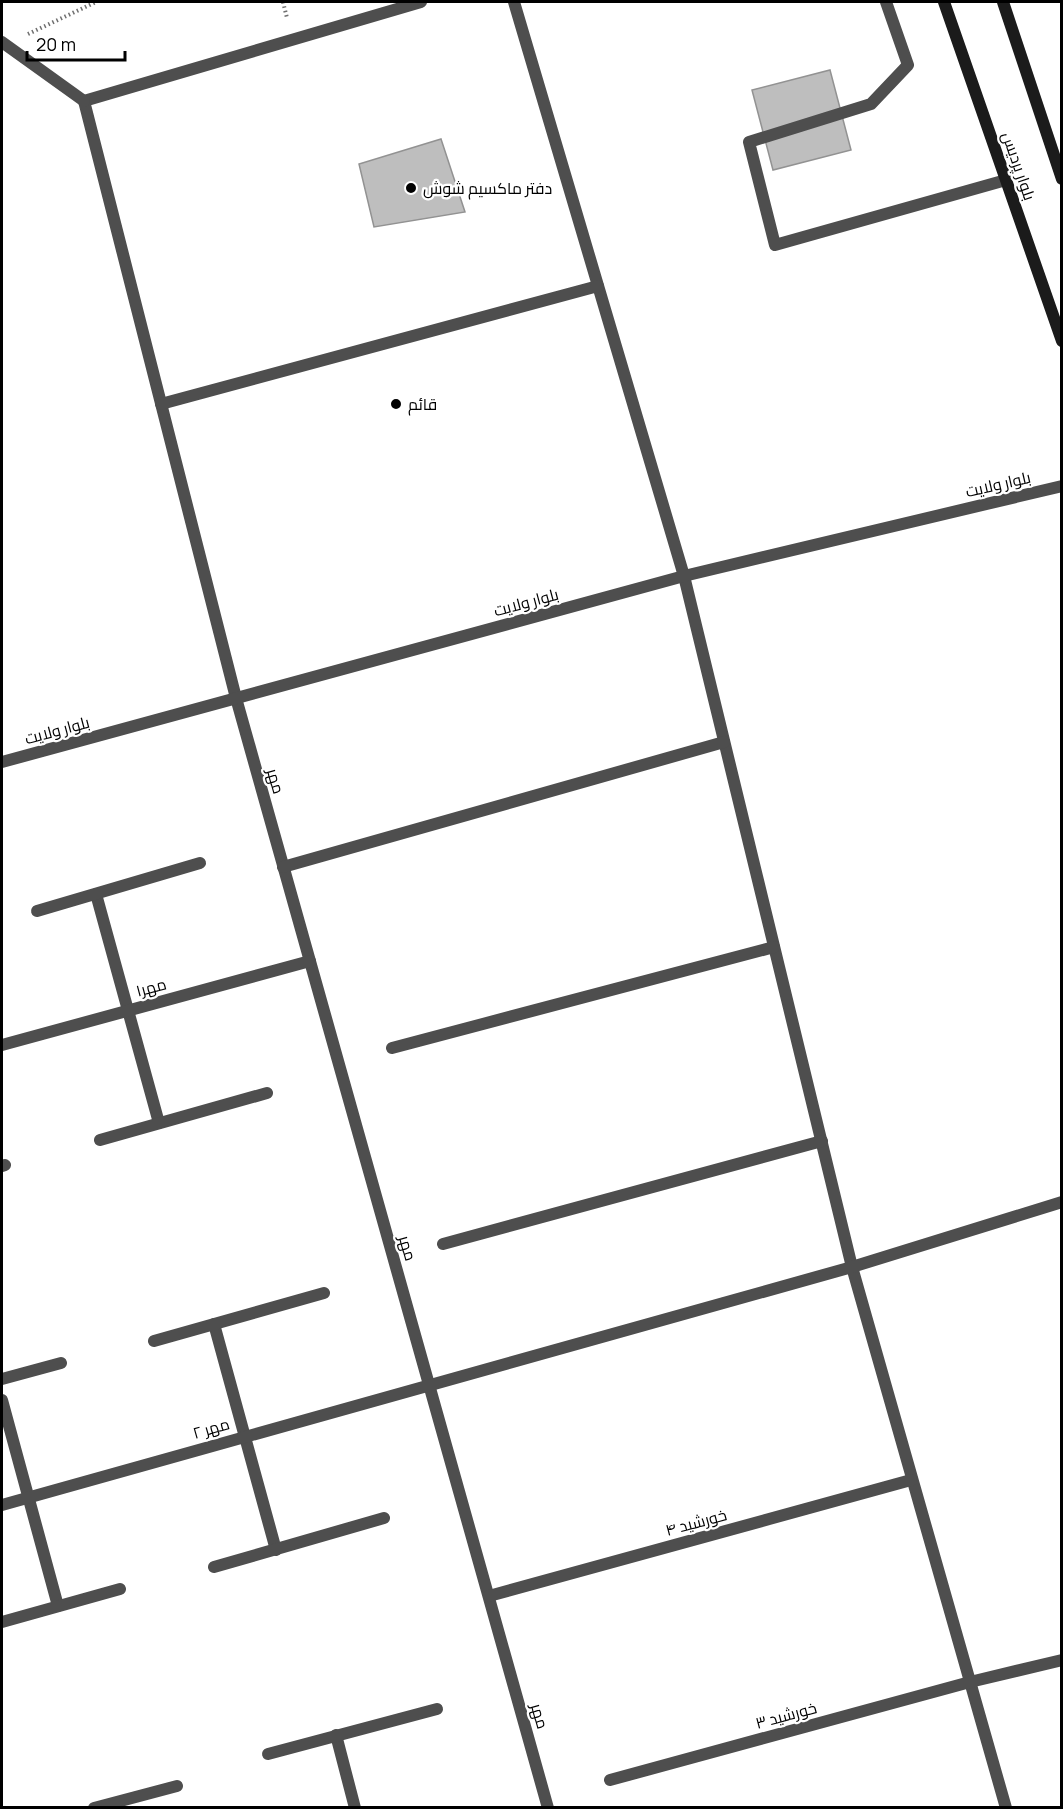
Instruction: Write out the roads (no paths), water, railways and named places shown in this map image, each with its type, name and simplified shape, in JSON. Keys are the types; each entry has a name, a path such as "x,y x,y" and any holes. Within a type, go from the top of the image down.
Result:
{"street":[{"path":"4,44 84,101 421,2"},
{"path":"514,2 684,576 852,1267 1006,1808"},
{"path":"886,2 908,65 871,105 749,142 776,245 1006,180"},
{"name":"بلوار پردیس","path":"944,2 1062,341"},
{"path":"1003,2 1062,179"},
{"name":"مهر","path":"84,101 236,698 548,1808"},
{"path":"161,404 598,286"},
{"name":"بلوار ولایت","path":"2,762 684,576 1062,486"},
{"path":"284,867 724,742"},
{"path":"37,911 200,863"},
{"path":"96,894 159,1123"},
{"path":"392,1048 774,947"},
{"name":"مهر۱","path":"2,1046 310,961"},
{"path":"100,1140 267,1093"},
{"path":"443,1244 822,1141"},
{"name":"مهر ۲","path":"2,1505 429,1383 852,1267 1062,1202"},
{"path":"154,1341 324,1293"},
{"path":"214,1324 276,1550"},
{"path":"2,1379 61,1363"},
{"path":"2,1400 58,1606"},
{"name":"خورشید ۴","path":"489,1596 911,1479"},
{"path":"214,1568 384,1518"},
{"path":"2,1622 120,1589"},
{"name":"خورشید ۳","path":"610,1780 970,1682 1062,1660"},
{"path":"268,1754 437,1709"},
{"path":"336,1735 355,1808"},
{"path":"94,1808 115,1805 177,1786"}],"place":[{"name":"دفتر ماکسیم شوش","path":"411,188"},
{"name":"قائم","path":"396,404"}]}
